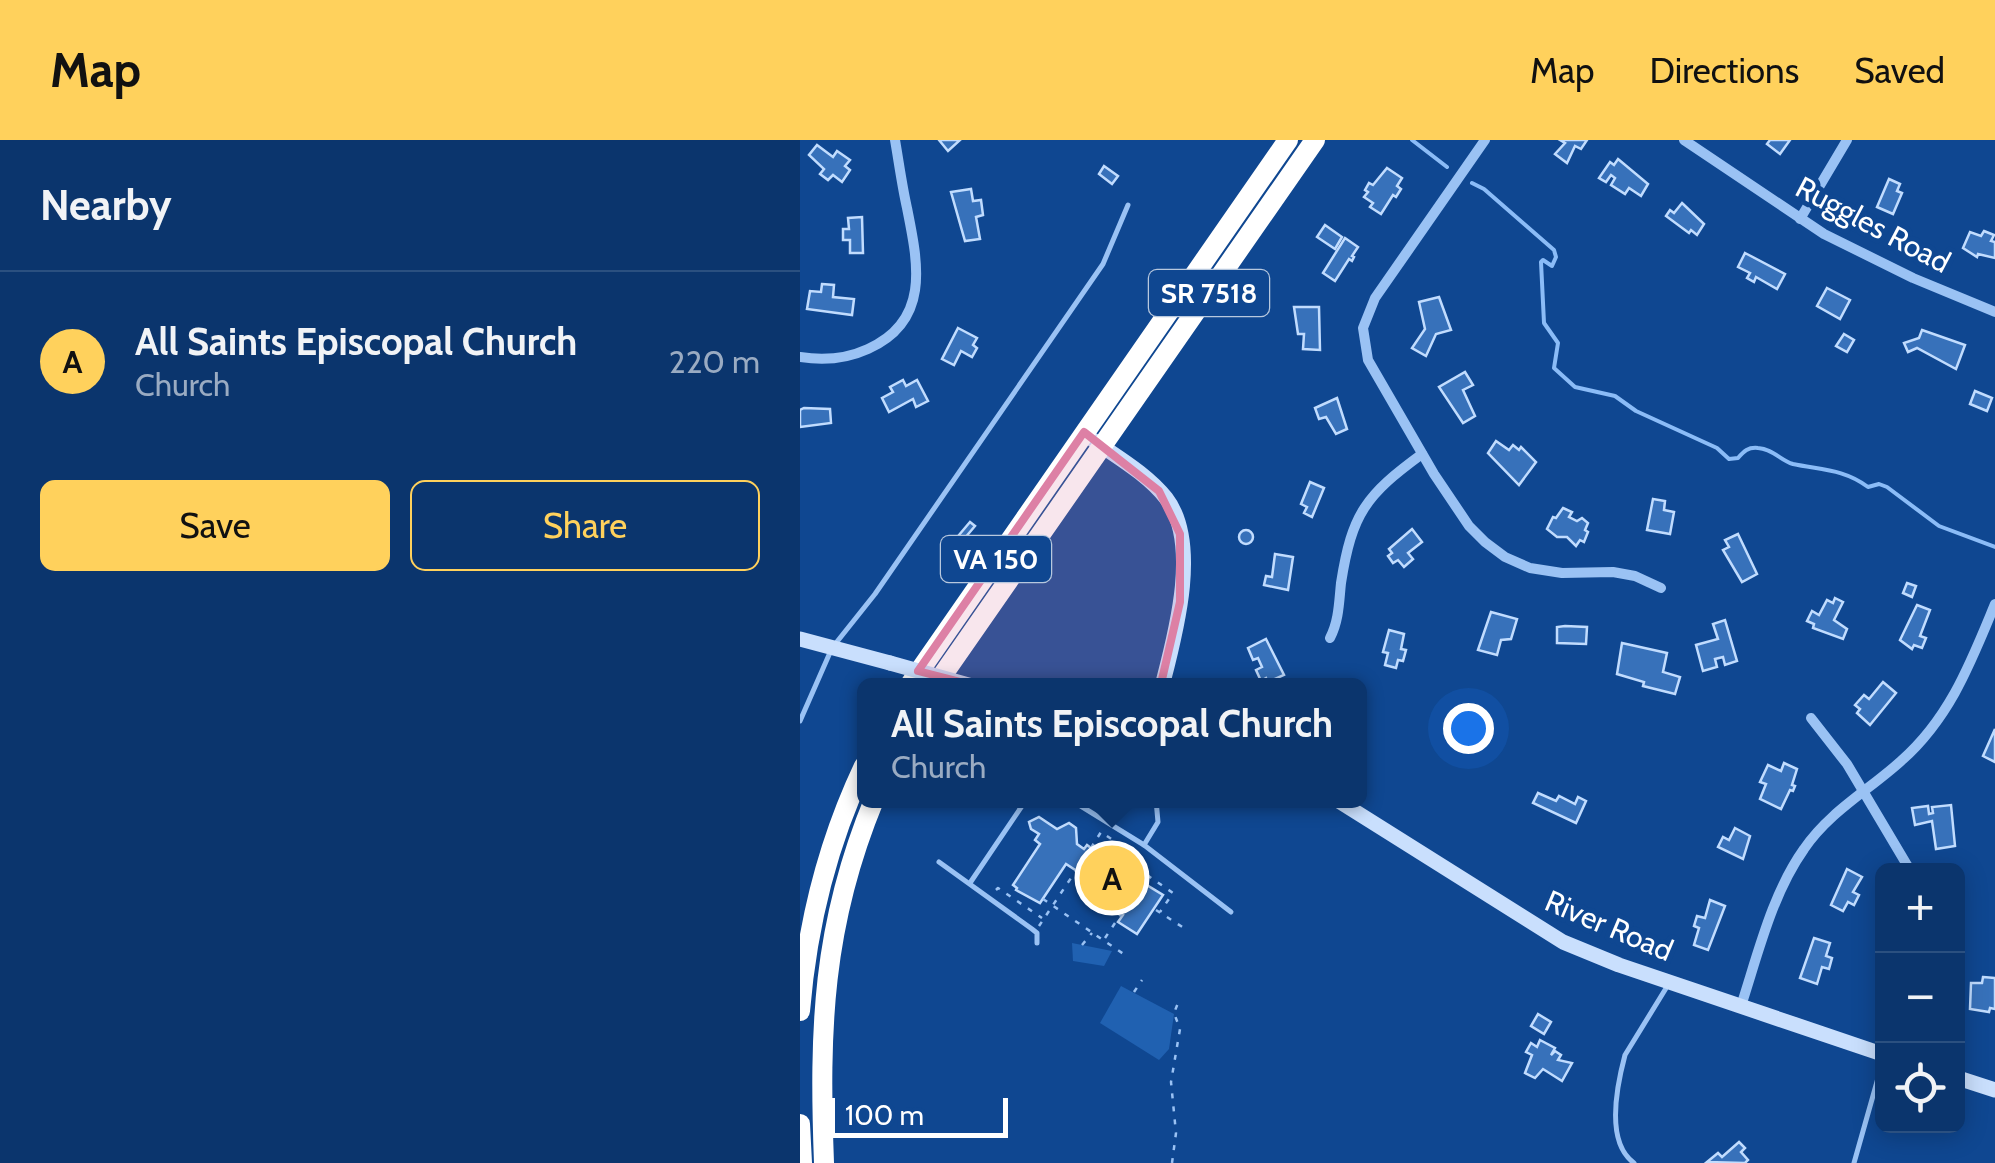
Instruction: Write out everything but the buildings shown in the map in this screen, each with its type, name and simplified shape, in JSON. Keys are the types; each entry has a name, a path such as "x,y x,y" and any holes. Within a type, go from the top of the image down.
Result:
{"highway":[{"name":"SR 7518","path":"1084,432 1288,140"},
{"name":"SR 7518","path":"1102,446 1316,140"},
{"name":"VA 150","path":"915,678 1084,432"},
{"name":"VA 150","path":"941,678 1102,446"},
{"path":"800,1011 819,894 857,783"},
{"path":"824,1163 820,1066 826,980 841,896 871,808"},
{"path":"800,1124 802,1163"}],"main road":[{"path":"1084,432 1160,490 1178,522 1180,602 1164,678"},
{"path":"800,639 943,678"},
{"name":"River Road","path":"1351,808 1547,933 1590,954 1875,1052"},
{"path":"1965,1080 1995,1090"}],"street":[{"path":"800,357 836,359 861,352 883,341 908,315 918,261 894,140"},
{"path":"1485,140 1375,298 1363,328 1368,360 1469,526 1505,558 1544,571 1635,576 1661,588"},
{"name":"Ruggles Road","path":"1684,140 1800,219 1859,253 1995,312"},
{"path":"1800,219 1847,140"},
{"path":"1330,638 1337,620 1351,534 1361,509 1387,480 1422,454"},
{"path":"1741,1006 1772,914 1795,862 1828,820 1901,761 1941,718 1964,679 1995,604"},
{"path":"1810,718 1847,764 1906,863"}],"lane":[{"path":"800,721 832,648 874,594 1102,264 1128,205"},
{"path":"970,884 1021,808"},
{"path":"1084,808 1144,845 1231,912"},
{"path":"1144,845 1158,822 1157,808"},
{"path":"939,862 1035,932 1036,943"},
{"path":"1634,1163 1625,1157 1617,1128 1622,1068 1625,1055 1670,982"},
{"path":"1854,1163 1875,1089"}],"path":[{"path":"1091,848 1101,832 1127,853 1140,858 1134,866 1173,894 1158,911 1188,930"},
{"path":"1035,932 1076,869"},
{"path":"990,898 998,888 1044,919"},
{"path":"1043,899 1125,955"},
{"path":"1104,940 1121,914"},
{"path":"1082,945 1092,932"},
{"path":"1134,992 1142,980"},
{"path":"1172,1163 1176,1132 1171,1082 1180,1029 1174,1013 1178,1003"}],"highlighted area":[{"path":"1084,432 1159,491 1180,534 1180,602 1150,731 918,671"}],"shaded area":[{"path":"1072,943 1112,951 1104,966 1073,961"},
{"path":"1121,986 1174,1014 1169,1049 1159,1060 1100,1023"}],"waterway":[{"path":"1412,140 1447,167"},
{"path":"1472,183 1554,250 1552,266 1541,262 1544,323 1558,343 1554,368 1575,387 1615,396 1636,411 1717,448 1729,459 1738,458 1749,449 1763,449 1793,464 1841,473 1868,487 1887,487 1939,526 1995,547"}],"place":[{"name":"All Saints Episcopal Church","path":"1112,878"}]}
